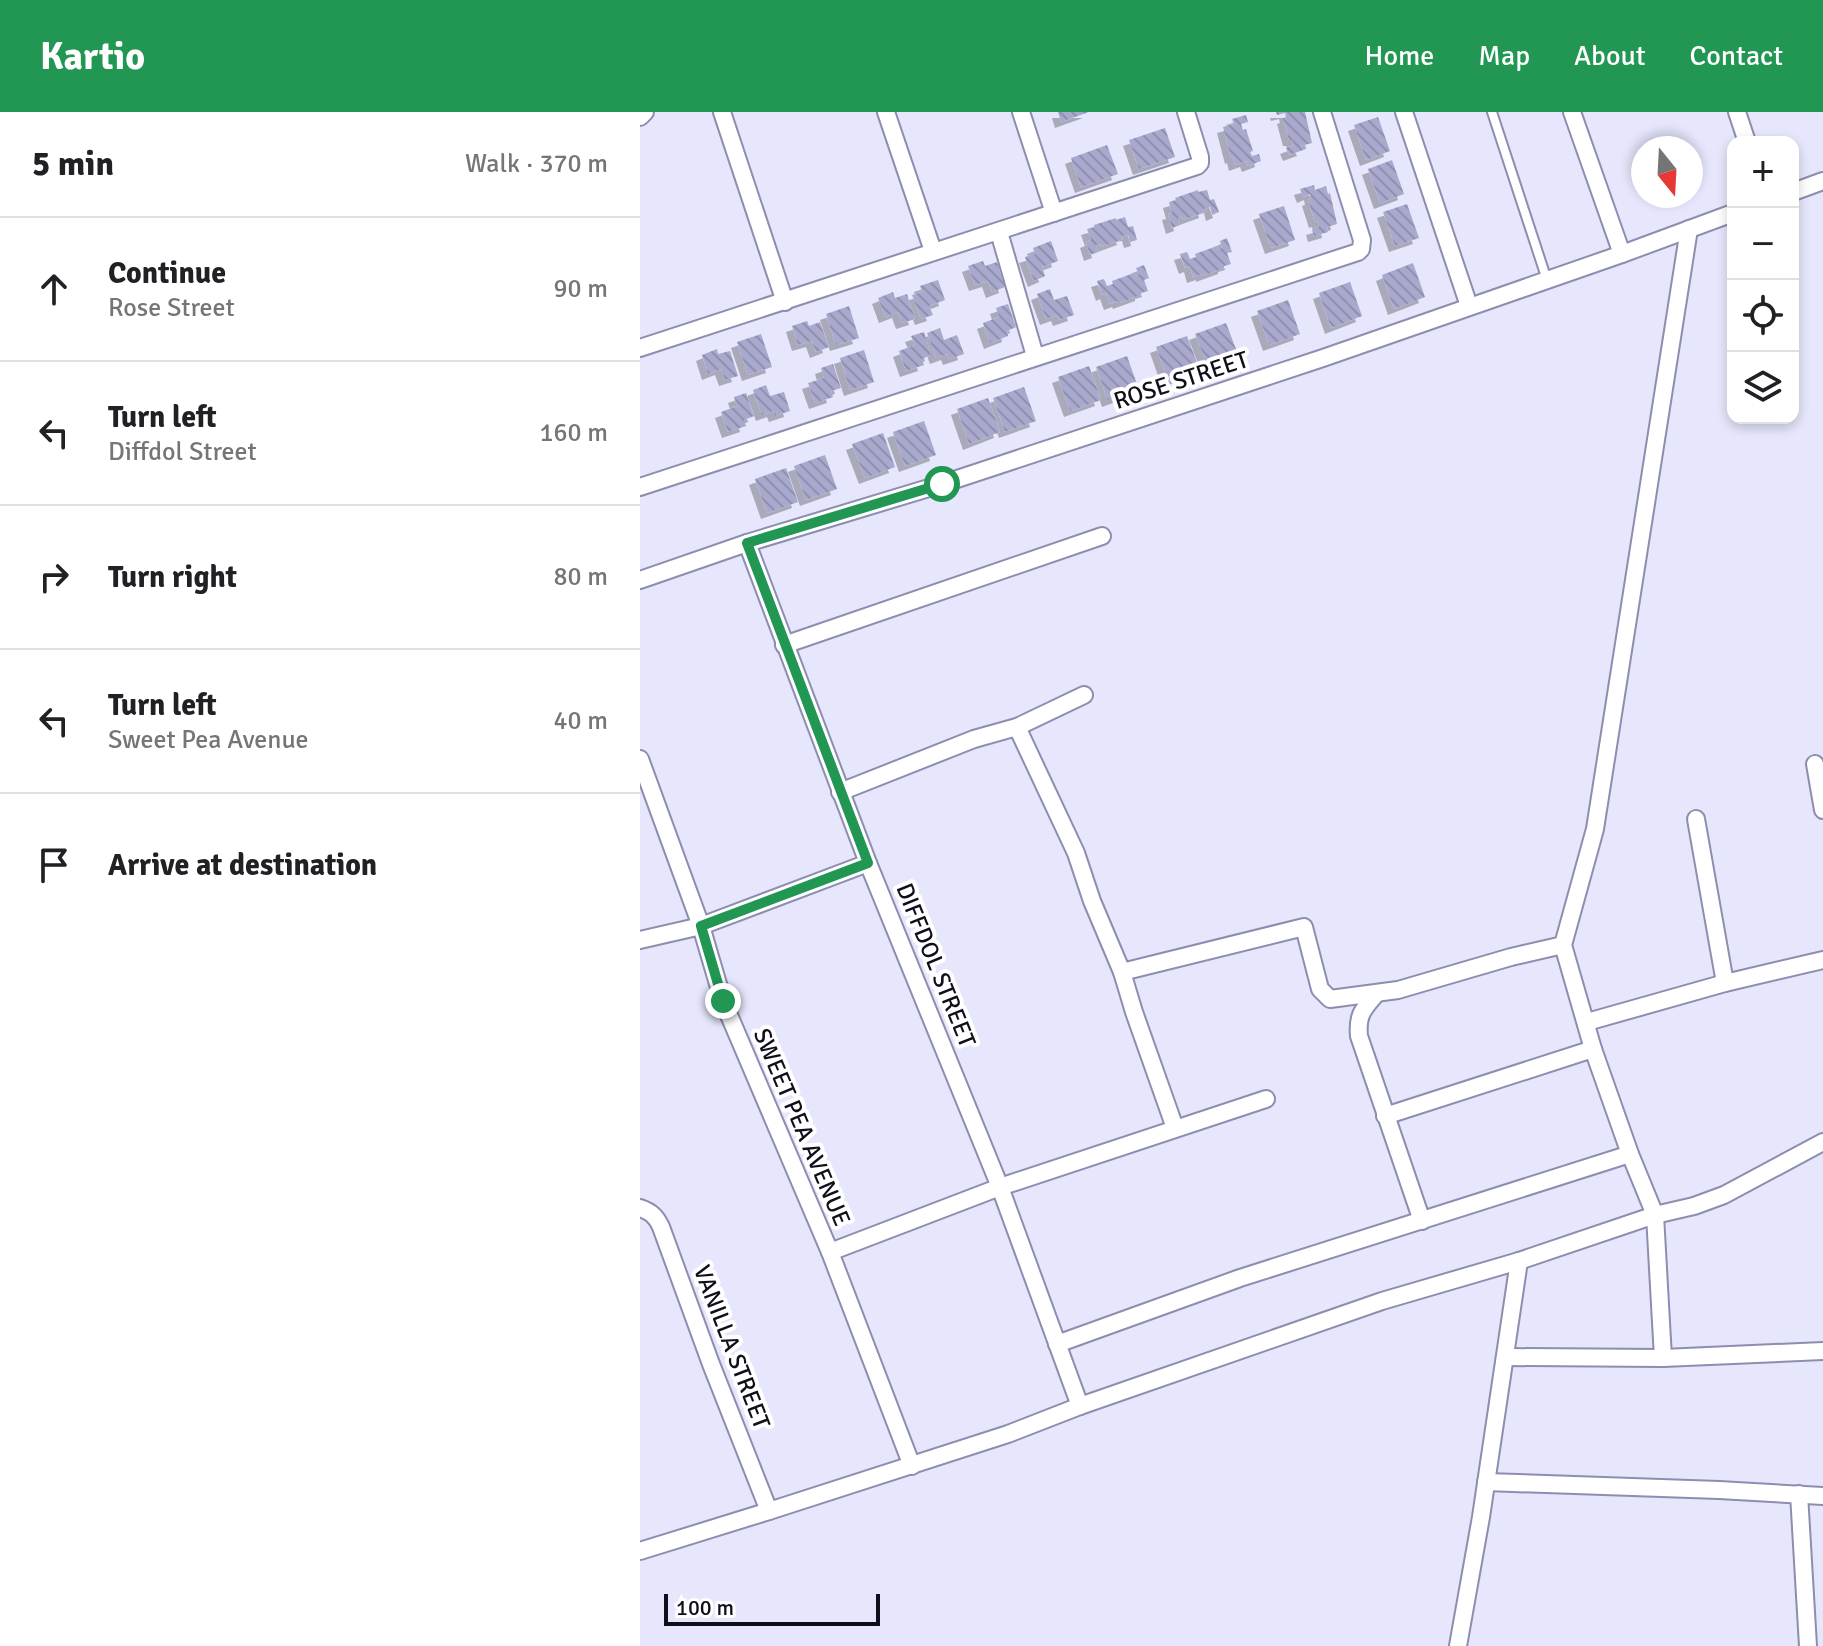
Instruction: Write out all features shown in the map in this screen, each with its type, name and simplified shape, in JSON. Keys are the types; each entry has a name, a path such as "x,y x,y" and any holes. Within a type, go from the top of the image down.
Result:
{"street":[{"path":"640,117 645,112"},
{"path":"722,112 785,302"},
{"path":"886,112 933,251"},
{"path":"1021,112 1054,213"},
{"path":"640,348 1197,166 1200,157 1186,112"},
{"path":"640,487 1358,252 1362,240 1322,112"},
{"path":"1404,112 1469,306"},
{"path":"1572,112 1622,254"},
{"path":"1737,112 1745,136"},
{"path":"1799,190 1823,181"},
{"name":"ROSE STREET","path":"640,580 1323,358 1727,215"},
{"path":"1663,1358 1655,1215 1593,1049 1563,945 1595,829 1689,229"},
{"path":"999,232 1035,356"},
{"path":"784,645 1102,536"},
{"name":"DIFFDOL STREET","path":"747,543 840,792 1000,1187 1080,1406"},
{"path":"840,792 974,739 1017,727 1084,695"},
{"path":"1017,727 1076,853 1122,972 1175,1128"},
{"name":"SWEET PEA AVENUE","path":"640,759 701,926 723,1001 830,1252 912,1466"},
{"path":"1815,764 1823,810"},
{"path":"1696,819 1725,983"},
{"path":"640,940 701,926 868,863"},
{"path":"1122,972 1304,927 1320,989 1330,999 1398,990 1563,945"},
{"path":"1587,1022 1725,983 1823,960"},
{"path":"1376,994 1362,1011 1358,1023 1359,1036 1422,1221"},
{"path":"1385,1116 1593,1049"},
{"path":"830,1252 1000,1187 1266,1099"},
{"path":"640,1551 1008,1434 1382,1301 1519,1261 1655,1215 1694,1206 1724,1195 1823,1142"},
{"path":"1057,1344 1240,1278 1630,1154"},
{"name":"VANILLA STREET","path":"640,1208 658,1219 769,1511"},
{"path":"1458,1646 1519,1261"},
{"path":"1506,1357 1663,1358 1823,1351"},
{"path":"1486,1482 1823,1496"},
{"path":"1799,1494 1808,1646"}],"lane":[{"path":"1492,112 1547,280"}],"building":[{"path":"1058,112 1089,112 1061,122"},
{"path":"1276,112 1305,112 1312,143 1301,146 1303,150 1289,155 1286,148 1294,145 1289,140 1283,118 1286,117 1285,113 1277,115"},
{"path":"1246,115 1248,122 1241,124 1243,130 1246,129 1253,151 1250,152 1252,156 1259,154 1261,161 1248,166 1246,161 1235,165 1223,127 1234,124 1232,119"},
{"path":"1378,117 1390,151 1366,160 1354,125"},
{"path":"1165,128 1175,157 1139,169 1129,140"},
{"path":"1107,145 1118,174 1081,187 1071,158"},
{"path":"1392,160 1404,194 1380,203 1368,169"},
{"path":"1314,185 1315,190 1326,186 1337,224 1327,227 1328,232 1314,236 1312,229 1319,227 1308,200 1311,199 1310,194 1303,197 1300,189"},
{"path":"1198,190 1207,190 1219,212 1212,215 1210,207 1183,220 1182,216 1178,218 1180,225 1172,228 1169,202"},
{"path":"1407,204 1419,238 1395,246 1383,212"},
{"path":"1284,206 1295,240 1271,248 1259,214"},
{"path":"1125,217 1128,227 1133,226 1137,240 1130,242 1128,235 1122,236 1123,239 1101,247 1100,244 1096,245 1098,252 1090,255 1086,242 1091,240 1087,229"},
{"path":"1227,238 1232,252 1227,253 1231,264 1193,277 1190,266 1185,268 1180,254 1187,252 1190,259 1217,246 1218,250 1222,248 1220,241"},
{"path":"1051,241 1058,261 1042,267 1045,276 1034,281 1025,257 1035,254 1033,248"},
{"path":"983,261 985,266 997,262 1005,287 992,292 988,281 975,285 968,266"},
{"path":"1413,263 1425,297 1394,309 1382,275"},
{"path":"1144,265 1149,278 1144,280 1148,291 1110,304 1106,293 1102,295 1097,281 1104,279 1107,286 1113,284 1112,281 1134,273 1135,276 1139,275 1136,268"},
{"path":"938,280 945,300 929,306 933,315 921,319 912,295 922,292 920,286"},
{"path":"1350,282 1362,316 1331,328 1319,293"},
{"path":"1050,289 1054,300 1067,296 1074,315 1059,320 1057,315 1046,319 1037,294"},
{"path":"893,292 895,298 907,294 915,319 902,323 898,312 885,317 878,298"},
{"path":"1288,300 1300,334 1269,345 1257,311"},
{"path":"1008,304 1016,327 1007,331 1008,336 990,343 983,323 999,317 996,308"},
{"path":"849,306 859,338 836,345 826,314"},
{"path":"807,321 809,326 820,322 829,347 816,352 812,341 798,345 792,326"},
{"path":"1226,323 1239,357 1208,368 1195,334"},
{"path":"940,328 944,340 957,335 964,354 949,359 947,354 936,358 927,333"},
{"path":"924,332 931,355 922,359 924,365 906,371 899,351 915,345 911,336"},
{"path":"761,334 772,367 748,375 737,342"},
{"path":"1187,336 1200,370 1168,381 1156,347"},
{"path":"717,349 718,354 730,351 738,376 725,380 721,369 708,374 702,355"},
{"path":"864,350 874,382 850,390 840,358"},
{"path":"1127,356 1139,390 1108,401 1096,367"},
{"path":"833,364 841,388 831,391 833,397 815,403 808,383 824,378 821,368"},
{"path":"1089,366 1101,400 1070,411 1058,377"},
{"path":"766,385 770,396 784,392 790,411 775,416 773,411 762,415 753,390"},
{"path":"1024,387 1036,421 1005,432 993,398"},
{"path":"746,393 754,416 744,420 746,426 728,432 721,412 737,406 734,397"},
{"path":"988,398 1000,432 969,444 957,409"},
{"path":"924,421 936,455 905,466 893,432"},
{"path":"883,433 895,467 865,478 852,444"},
{"path":"825,455 837,489 806,500 794,466"},
{"path":"786,468 798,502 767,513 755,479"}],"route":[{"path":"723,1001 701,926 868,863 747,543 942,484"}]}
